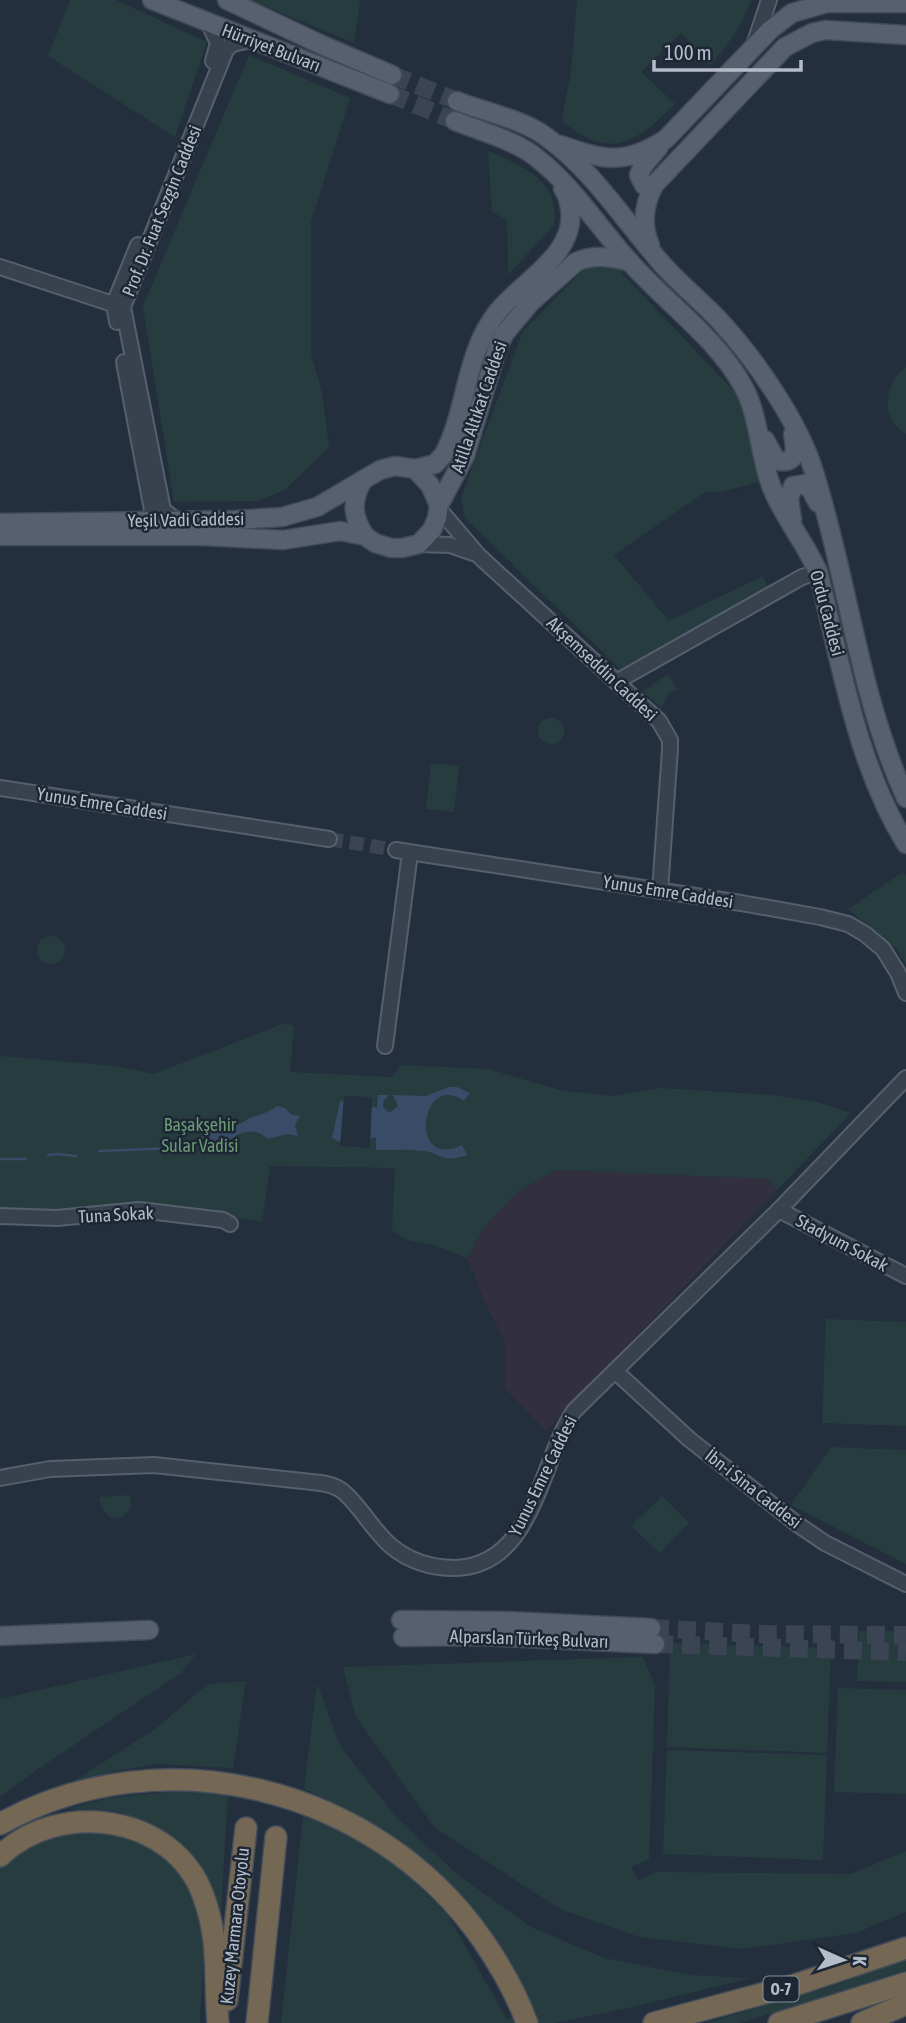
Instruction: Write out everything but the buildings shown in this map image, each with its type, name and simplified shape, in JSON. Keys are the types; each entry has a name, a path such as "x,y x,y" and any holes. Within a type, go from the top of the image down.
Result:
{"highway":[{"path":"0,1824 34,1807 65,1796 120,1784 155,1780 180,1779 232,1784 292,1797 330,1812 365,1831 405,1858 440,1889 459,1909 493,1955 525,2018"},
{"path":"0,1856 25,1836 53,1825 72,1822 90,1821 134,1828 156,1840 190,1870 202,1892 215,1937 218,2023"},
{"name":"Kuzey Marmara Otoyolu","path":"224,2023 246,1828"},
{"name":"Kuzey Marmara Otoyolu","path":"257,2023 276,1837"},
{"name":"O-7","path":"654,2023 795,1985 906,1948"},
{"name":"O-7","path":"779,2023 906,1983"},
{"path":"862,2023 906,2004"}],"main road":[{"name":"Hürriyet Bulvarı","path":"152,0 390,94"},
{"path":"181,0 183,11 204,22"},
{"name":"Hürriyet Bulvarı","path":"227,0 392,75"},
{"path":"654,185 644,185 639,179 640,172 666,139 753,47 792,13 815,2 906,3"},
{"path":"653,253 645,232 644,220 647,198 654,185 785,47 812,33 825,30 906,35"},
{"path":"457,101 536,131 551,141 603,189 653,253"},
{"path":"455,121 523,149 547,167 630,262"},
{"path":"551,141 610,160 649,150 666,139"},
{"name":"Atilla Altıkat Caddesi","path":"415,469 435,464 444,454 479,347 494,317 555,255 567,238 571,218 567,194 547,167"},
{"name":"Ordu Caddesi","path":"653,253 719,320 767,381 788,416 813,470 873,706 906,798"},
{"name":"Atilla Altıkat Caddesi","path":"439,507 465,456 498,346 513,321 576,262 602,256 630,262"},
{"name":"Ordu Caddesi","path":"630,262 715,348 736,374 752,405 768,479 779,505 809,552 818,572 862,742 881,796 906,844"},
{"path":"752,405 772,456 782,462 792,459 795,453 788,416"},
{"name":"Yeşil Vadi Caddesi","path":"0,523 234,520 282,516 317,507 386,467 415,469"},
{"path":"415,469 430,485 439,507 432,530 419,544"},
{"path":"363,480 357,491 354,511 365,536"},
{"path":"793,526 789,492 793,486 805,484 811,490 829,529"},
{"name":"Yeşil Vadi Caddesi","path":"0,536 204,536 283,540 340,531 365,536 375,543 391,548 419,544"},
{"name":"Alparslan Türkeş Bulvarı","path":"402,1628 506,1621 653,1636"},
{"path":"0,1636 149,1630"}],"street":[{"path":"753,47 769,0"},
{"name":"Prof. Dr. Fuat Sezgin Caddesi","path":"146,520 151,516 152,510 118,306 215,55 218,43 204,22"},
{"name":"Prof. Dr. Fuat Sezgin Caddesi","path":"176,520 163,510 118,306 226,50 232,44 251,40"},
{"path":"0,267 118,306"},
{"name":"Akşemseddin Caddesi","path":"439,507 479,556 659,721 670,740 660,891"},
{"name":"Akşemseddin Caddesi","path":"419,544 450,545 479,556"},
{"path":"616,682 802,577 818,572"},
{"name":"Yunus Emre Caddesi","path":"0,788 329,839"},
{"name":"Yunus Emre Caddesi","path":"385,1046 403,851 754,905 848,924 866,934 883,949 898,973 906,993"},
{"name":"Yunus Emre Caddesi","path":"0,1478 50,1469 154,1465 321,1483 343,1491 382,1539 400,1554 433,1566 461,1567 488,1561 514,1540 524,1525 565,1424 574,1411 779,1210 906,1078"},
{"name":"Tuna Sokak","path":"0,1216 57,1218 139,1210 223,1220 230,1224"},
{"name":"Stadyum Sokak","path":"779,1210 906,1276"},
{"name":"İbn-i Sina Caddesi","path":"615,1371 690,1439 797,1524 825,1543 906,1584"}],"shaded area":[{"path":"556,1170 767,1179 777,1190 546,1431 505,1388 505,1340 489,1311 467,1258 484,1227 517,1192"}],"green space":[{"path":"70,0 116,0 207,42 175,137 48,56"},
{"path":"250,0 360,0 354,43"},
{"path":"577,0 751,0 734,35 710,66 681,33 641,72 675,104 648,129 622,142 608,144 594,141 562,120 571,71"},
{"path":"249,55 350,98 311,222 311,353 322,393 329,447 285,490 257,501 174,502 143,306"},
{"path":"488,151 526,169 536,177 545,186 555,210 554,225 508,275 507,220 492,212"},
{"path":"605,264 620,271 747,405 763,481 721,492 705,492 614,555 669,621 763,576 768,587 622,671 465,518 461,498 523,331 584,269"},
{"path":"906,367 906,434 892,419 888,401 893,382"},
{"path":"668,674 678,690 669,693 661,708 643,691"},
{"path":"551,718 560,722 564,731 560,740 551,744 542,740 538,731 542,722"},
{"path":"431,763 459,766 454,812 426,809"},
{"path":"903,872 906,876 906,965 896,948 848,909"},
{"path":"51,936 61,940 65,950 61,960 51,964 41,960 37,950 41,940"},
{"name":"Başakşehir Sular Vadisi","path":"282,1024 294,1025 290,1072 392,1077 401,1065 489,1069 563,1091 613,1096 661,1088 773,1095 817,1102 851,1113 777,1190 767,1179 556,1170 517,1192 484,1227 467,1258 434,1245 408,1240 392,1231 395,1168 270,1166 262,1222 155,1205 57,1213 0,1212 0,1056 116,1066 154,1074"},
{"path":"826,1319 906,1322 906,1426 822,1423"},
{"path":"831,1447 906,1450 906,1564 791,1505"},
{"path":"131,1495 130,1509 125,1514 115,1518 106,1514 100,1497"},
{"path":"662,1496 689,1523 660,1553 631,1526"},
{"path":"859,1631 906,1631 906,1682 857,1681"},
{"path":"670,1643 831,1648 827,1753 667,1747"},
{"path":"196,1654 181,1673 0,1797 0,1699"},
{"path":"643,1657 655,1685 649,1859 631,1867 639,1881 655,1872 851,1874 906,1851 906,1912 856,1933 742,1949 639,1937 560,1909 434,1827 356,1717 343,1667"},
{"path":"246,1681 233,1768 157,1764 115,1771 68,1785 155,1729 208,1684"},
{"path":"317,1683 340,1746 396,1817 458,1875 531,1927 604,1958 690,1975 751,1978 555,2023 281,2023 303,1816 340,1831 394,1862 447,1914 507,2019 537,2014 475,1913 407,1848 350,1810 304,1789"},
{"path":"838,1688 906,1690 906,1794 834,1792"},
{"path":"667,1750 827,1755 823,1860 663,1854"},
{"path":"176,1791 228,1793 221,1913 196,1865 160,1831 117,1811 68,1809 108,1798"},
{"path":"89,1828 139,1840 164,1857 184,1880 197,1907 203,1933 200,2023 0,2023 0,1868 20,1849 40,1838"},
{"path":"906,1959 906,1970 741,2023 706,2023 833,1986"}],"water":[{"path":"449,1087 457,1087 470,1093 464,1101 449,1095 438,1099 430,1108 426,1122 427,1135 433,1145 445,1150 462,1145 467,1155 446,1158 423,1151 376,1150 376,1137 371,1138 369,1145 344,1144 332,1138 340,1101 377,1108 378,1095 389,1095 383,1106 391,1112 398,1106 393,1095 426,1096"},
{"path":"277,1106 285,1108 292,1115 300,1116 295,1125 298,1136 287,1134 268,1139 258,1133 249,1132 216,1147 200,1145 203,1134 211,1127 237,1125"}],"pier":[{"path":"344,1096 372,1099 370,1148 340,1146"}],"waterway":[{"path":"99,1151 178,1148"},
{"path":"48,1155 76,1156"},
{"path":"0,1159 26,1159"}],"tunnel":[{"path":"392,75 457,101"},
{"path":"390,94 455,121"},
{"path":"329,839 396,850"},
{"path":"651,1628 757,1634 906,1635"},
{"path":"655,1644 906,1652"}]}
